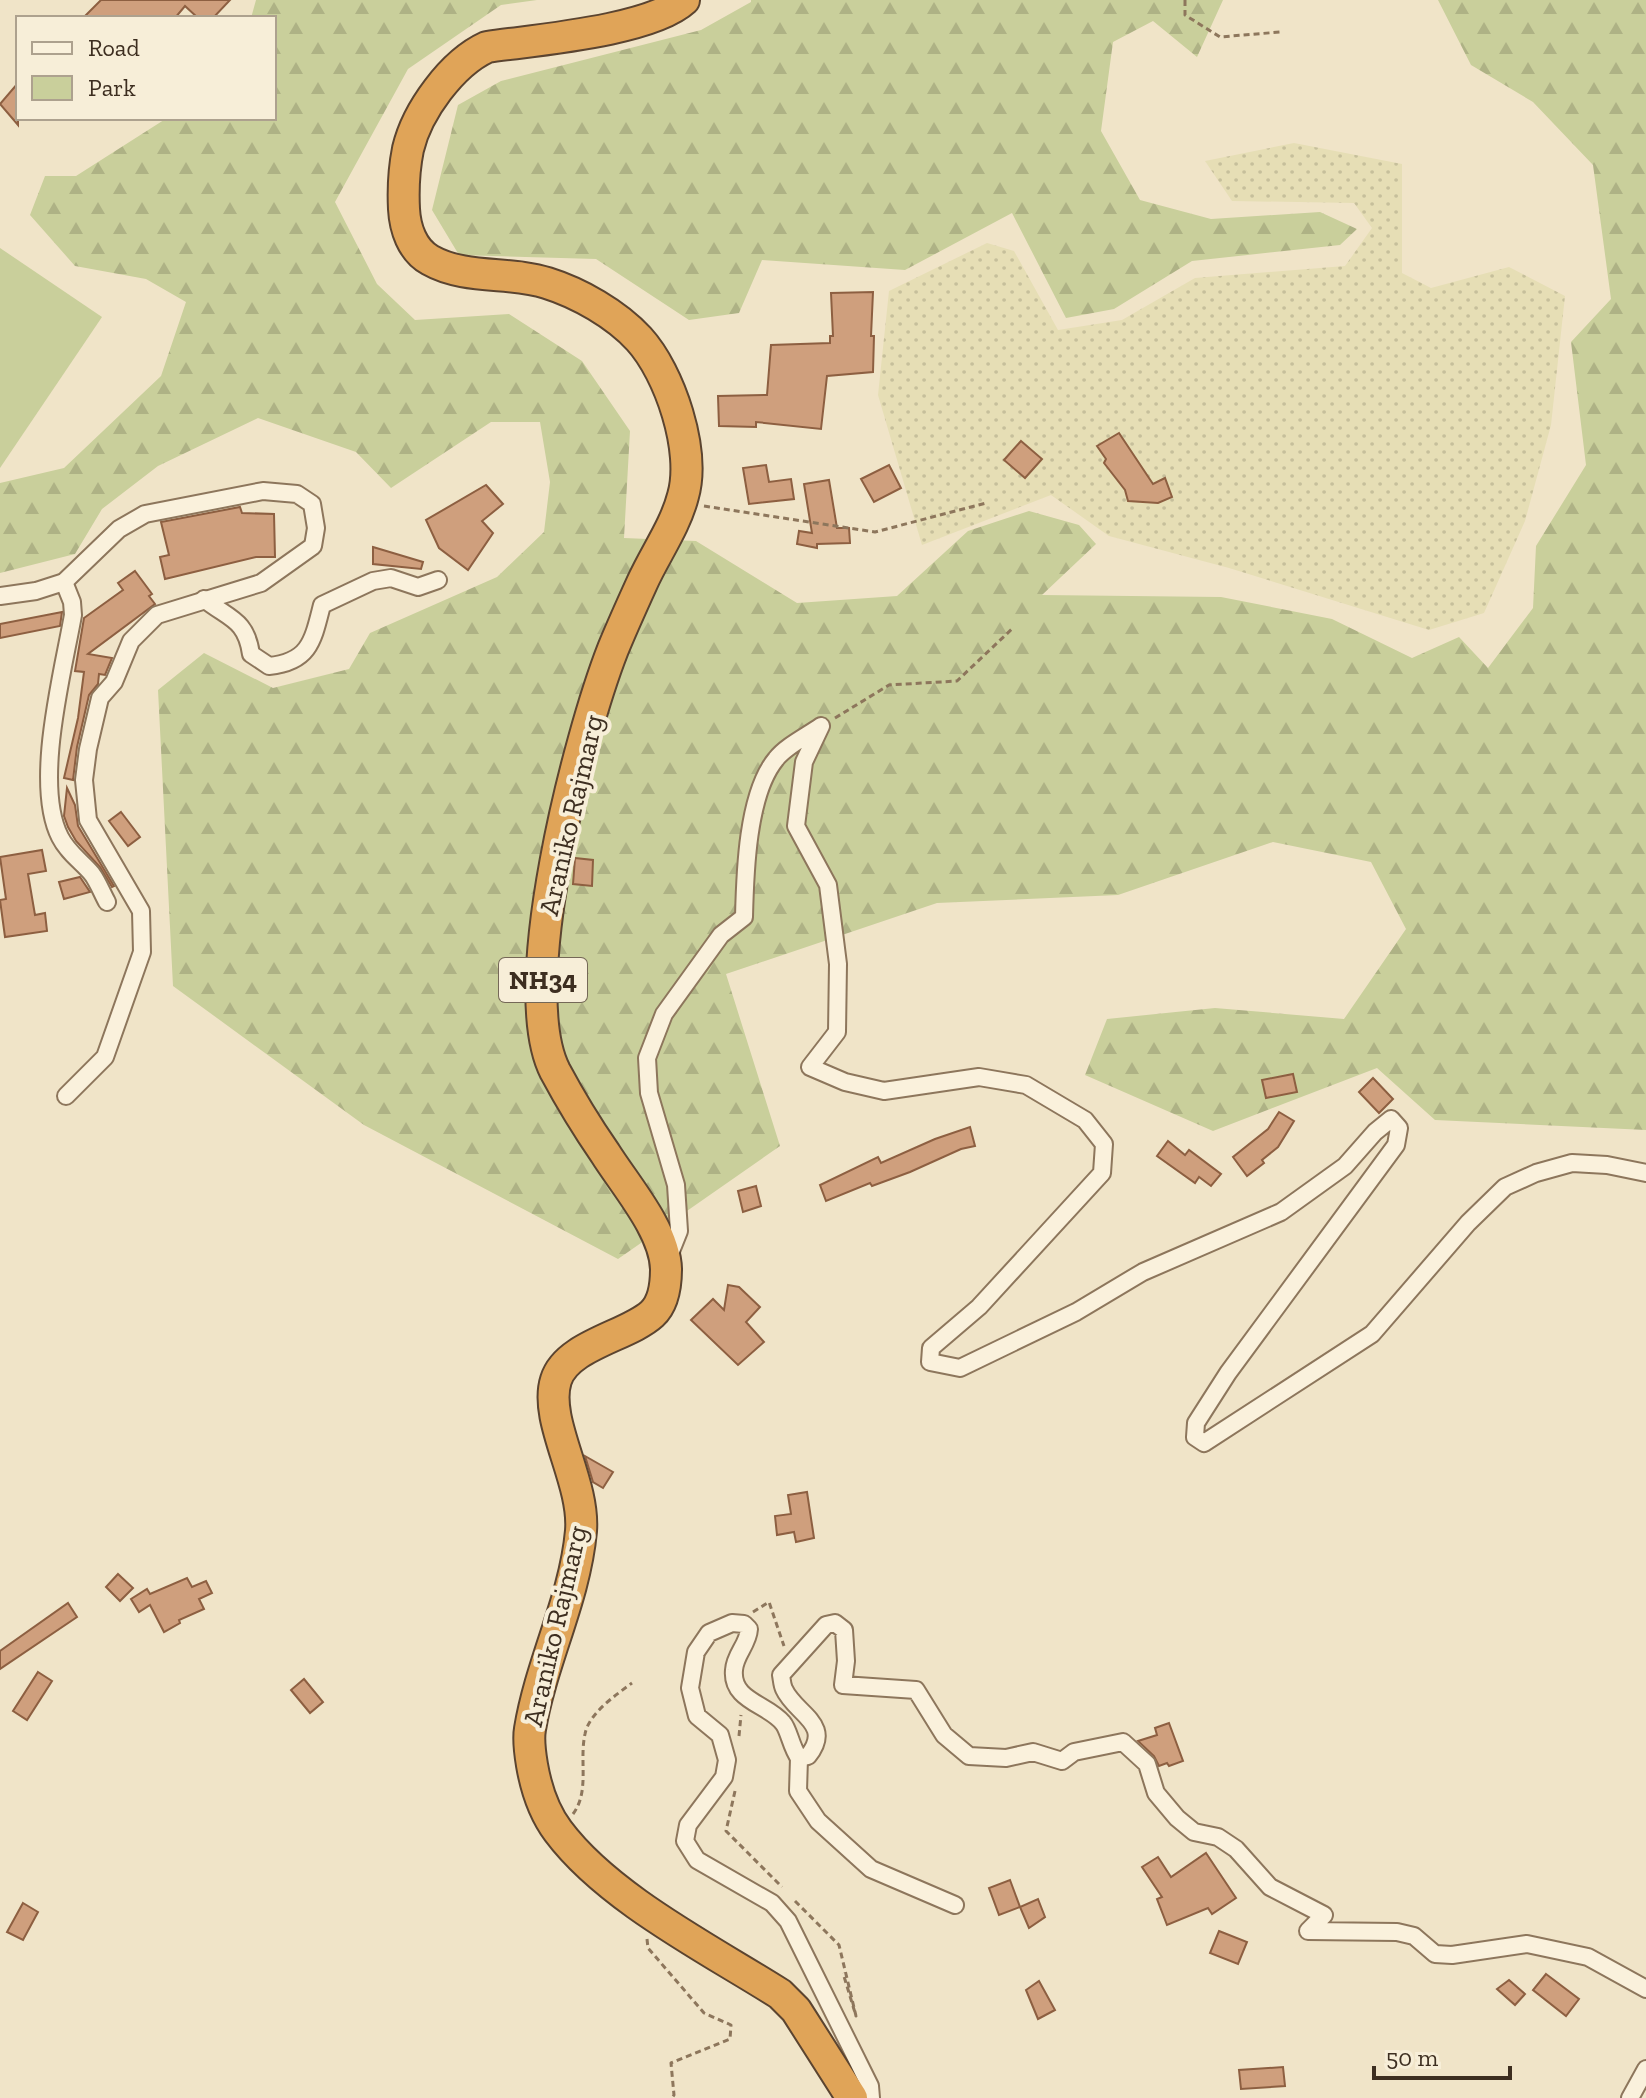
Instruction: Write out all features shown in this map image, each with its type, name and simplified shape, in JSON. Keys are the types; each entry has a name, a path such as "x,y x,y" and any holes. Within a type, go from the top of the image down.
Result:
{"highway":[{"name":"Araniko Rajmarg","path":"684,0 653,18 623,26 487,47 473,54 450,77 419,123 409,146 403,189 405,221 415,247 430,260 485,274 541,280 574,293 637,337 658,366 680,425 687,460 681,504 612,652 589,725 558,845 542,948 546,1051 585,1122 654,1230 666,1263 662,1299 652,1315 579,1354 558,1371 553,1389 552,1408 575,1477 581,1531 574,1569 528,1735 539,1795 560,1834 591,1866 643,1908 780,1994 796,2010 852,2098"}],"street":[{"path":"0,596 36,591 64,582 119,529 145,514 263,491 297,494 312,504 316,528 313,546 261,583 157,615 131,641 114,682 100,698 84,780 88,820 141,911 142,952 105,1057 66,1096"},
{"path":"204,599 226,617 237,620 249,637 251,654 269,666 291,662 304,654 315,635 322,605 341,593 391,578 418,587 438,580"},
{"path":"64,582 72,602 73,615 50,749 49,784 58,834 71,855 93,875 107,902"},
{"path":"666,1263 679,1231 676,1185 649,1093 647,1058 664,1014 721,935 744,917 745,874 754,811 770,770 776,759 821,726"},
{"path":"821,726 804,762 796,826 828,885 838,964 837,1032 810,1067 845,1082 884,1091 979,1077 1026,1085 1085,1120 1104,1144 1102,1173 979,1307 931,1348 930,1362 960,1368 1076,1312 1143,1272 1281,1212 1345,1166 1391,1119 1399,1128 1396,1145 1228,1373 1196,1423 1195,1437 1204,1443 1372,1334 1468,1223 1505,1187 1536,1173 1572,1163 1607,1165 1646,1173"},
{"path":"871,2098 870,2086 788,1921 772,1903 697,1860 685,1841 688,1825 724,1777 727,1760 720,1735 697,1716 690,1688 696,1652 709,1633 732,1623 744,1624 749,1629 748,1639 735,1658 733,1674 742,1695 784,1724 791,1747 799,1758 798,1791 818,1821 871,1869 955,1905"},
{"path":"799,1758 808,1756 817,1746 816,1728 784,1690 781,1675 826,1625 835,1623 844,1630 846,1661 843,1685 916,1690 944,1735 969,1756 1006,1758 1033,1752 1062,1761 1074,1752 1123,1742 1147,1764 1156,1793 1177,1818 1194,1832 1218,1837 1236,1849 1270,1887 1324,1915 1308,1931 1397,1932 1414,1936 1435,1954 1452,1955 1527,1944 1588,1957 1646,1989"},
{"path":"1630,2098 1646,2069"}],"path":[{"path":"1185,0 1185,15 1220,37 1280,32"},
{"path":"681,504 730,508 875,532 986,503"},
{"path":"821,726 889,685 957,681 1014,627"},
{"path":"560,1834 582,1802 585,1731 600,1711 632,1683"},
{"path":"643,1908 648,1948 704,2013 731,2025 730,2039 671,2063 672,2098"}],"shaded area":[{"path":"1294,143 1402,164 1402,273 1431,288 1509,267 1565,296 1551,425 1525,521 1484,613 1429,630 1229,568 1109,536 1051,495 922,545 878,395 889,291 987,243 1014,251 1058,330 1122,320 1195,278 1345,266 1372,228 1354,203 1232,201 1205,161"}],"green space":[{"path":"256,0 537,0 501,5 408,69 335,202 377,284 415,320 509,314 582,361 630,431 624,538 696,541 797,603 897,596 968,531 1029,511 1079,525 1096,544 1042,595 1221,597 1332,619 1412,658 1459,637 1488,668 1533,608 1536,546 1586,465 1571,342 1611,299 1593,165 1533,102 1471,65 1438,0 1646,0 1646,1130 1435,1120 1377,1068 1213,1131 1085,1075 1107,1019 1215,1008 1344,1019 1406,929 1371,862 1273,842 1118,895 937,903 726,974 780,1146 618,1259 364,1125 173,986 158,690 204,653 273,688 349,669 370,633 497,577 544,532 550,482 540,422 491,422 391,488 356,452 258,418 158,466 102,509 75,554 0,573 0,483 64,468 161,376 186,302 146,279 75,266 30,215 45,176 76,176 164,120 276,120 276,16 252,16"},
{"path":"751,0 1223,0 1197,57 1153,21 1113,42 1101,131 1140,200 1211,219 1320,212 1357,229 1340,245 1192,261 1114,309 1066,318 1012,213 905,270 762,260 739,313 689,320 596,259 459,255 432,210 458,105 501,81 701,30"},
{"path":"0,248 102,317 0,468"}],"building":[{"path":"101,0 230,0 215,16 196,16 185,6 177,16 85,16"},
{"path":"16,85 18,125 0,104"},
{"path":"873,292 873,372 827,376 821,429 756,422 756,427 719,426 718,396 767,395 771,345 830,343 830,336 833,336 831,293"},
{"path":"1119,433 1153,484 1165,478 1172,497 1158,503 1128,501 1125,490 1104,463 1106,459 1097,446"},
{"path":"1021,441 1042,459 1025,478 1004,460"},
{"path":"766,465 769,482 791,479 794,499 749,504 743,468"},
{"path":"889,465 901,488 874,502 861,479"},
{"path":"829,480 837,528 849,528 850,543 817,544 817,548 797,544 799,531 812,533 804,484"},
{"path":"486,485 503,504 482,521 493,533 468,570 439,548 426,520"},
{"path":"240,507 242,513 274,514 275,557 256,557 165,579 160,557 169,555 161,522"},
{"path":"373,547 423,562 421,569 373,564"},
{"path":"135,571 152,594 149,596 155,604 88,654 112,658 105,675 99,674 98,684 89,695 73,780 64,778 78,718 84,672 75,671 84,618 123,590 118,583"},
{"path":"62,612 60,626 0,638 0,624"},
{"path":"67,788 75,805 78,826 112,887 68,827 64,816"},
{"path":"121,812 140,837 128,846 109,821"},
{"path":"42,850 46,871 28,874 35,915 45,913 47,931 5,937 0,900 6,899 0,857"},
{"path":"575,858 593,860 592,886 573,884"},
{"path":"80,877 90,892 64,899 59,882"},
{"path":"1293,1074 1297,1092 1266,1098 1262,1080"},
{"path":"1373,1078 1393,1099 1379,1113 1359,1092"},
{"path":"1279,1112 1294,1121 1278,1147 1247,1176 1233,1157 1268,1129"},
{"path":"970,1127 975,1146 826,1201 820,1185 878,1157 881,1163"},
{"path":"1168,1141 1185,1155 1189,1150 1221,1174 1211,1186 1199,1177 1195,1183 1157,1156"},
{"path":"756,1186 761,1206 743,1212 738,1191"},
{"path":"728,1285 739,1287 760,1307 746,1322 764,1342 738,1365 691,1320 713,1299 724,1310"},
{"path":"585,1456 613,1472 603,1488 593,1482"},
{"path":"807,1492 814,1538 796,1542 794,1532 777,1535 775,1516 791,1514 788,1495"},
{"path":"118,1574 133,1588 120,1601 106,1587"},
{"path":"187,1578 192,1587 206,1581 212,1593 199,1599 204,1609 179,1620 180,1623 164,1632 150,1605 139,1612 131,1599 147,1589 150,1594"},
{"path":"68,1603 77,1617 0,1669 0,1651"},
{"path":"38,1672 52,1681 27,1720 13,1711"},
{"path":"304,1679 323,1702 310,1713 291,1690"},
{"path":"1169,1723 1183,1761 1159,1766 1154,1756 1138,1741 1157,1735 1155,1728"},
{"path":"1206,1853 1236,1898 1212,1914 1208,1908 1167,1925 1157,1899 1162,1897 1142,1867 1158,1857 1171,1877"},
{"path":"1010,1880 1020,1907 999,1915 989,1888"},
{"path":"1038,1899 1045,1917 1029,1928 1020,1907"},
{"path":"23,1903 38,1912 23,1940 7,1932"},
{"path":"1219,1931 1247,1942 1238,1964 1210,1953"},
{"path":"1546,1974 1579,1999 1566,2016 1533,1990"},
{"path":"1509,1980 1525,1994 1515,2005 1497,1989"},
{"path":"1039,1981 1055,2010 1038,2019 1026,1990"},
{"path":"1283,2067 1285,2086 1241,2089 1239,2070"}]}
